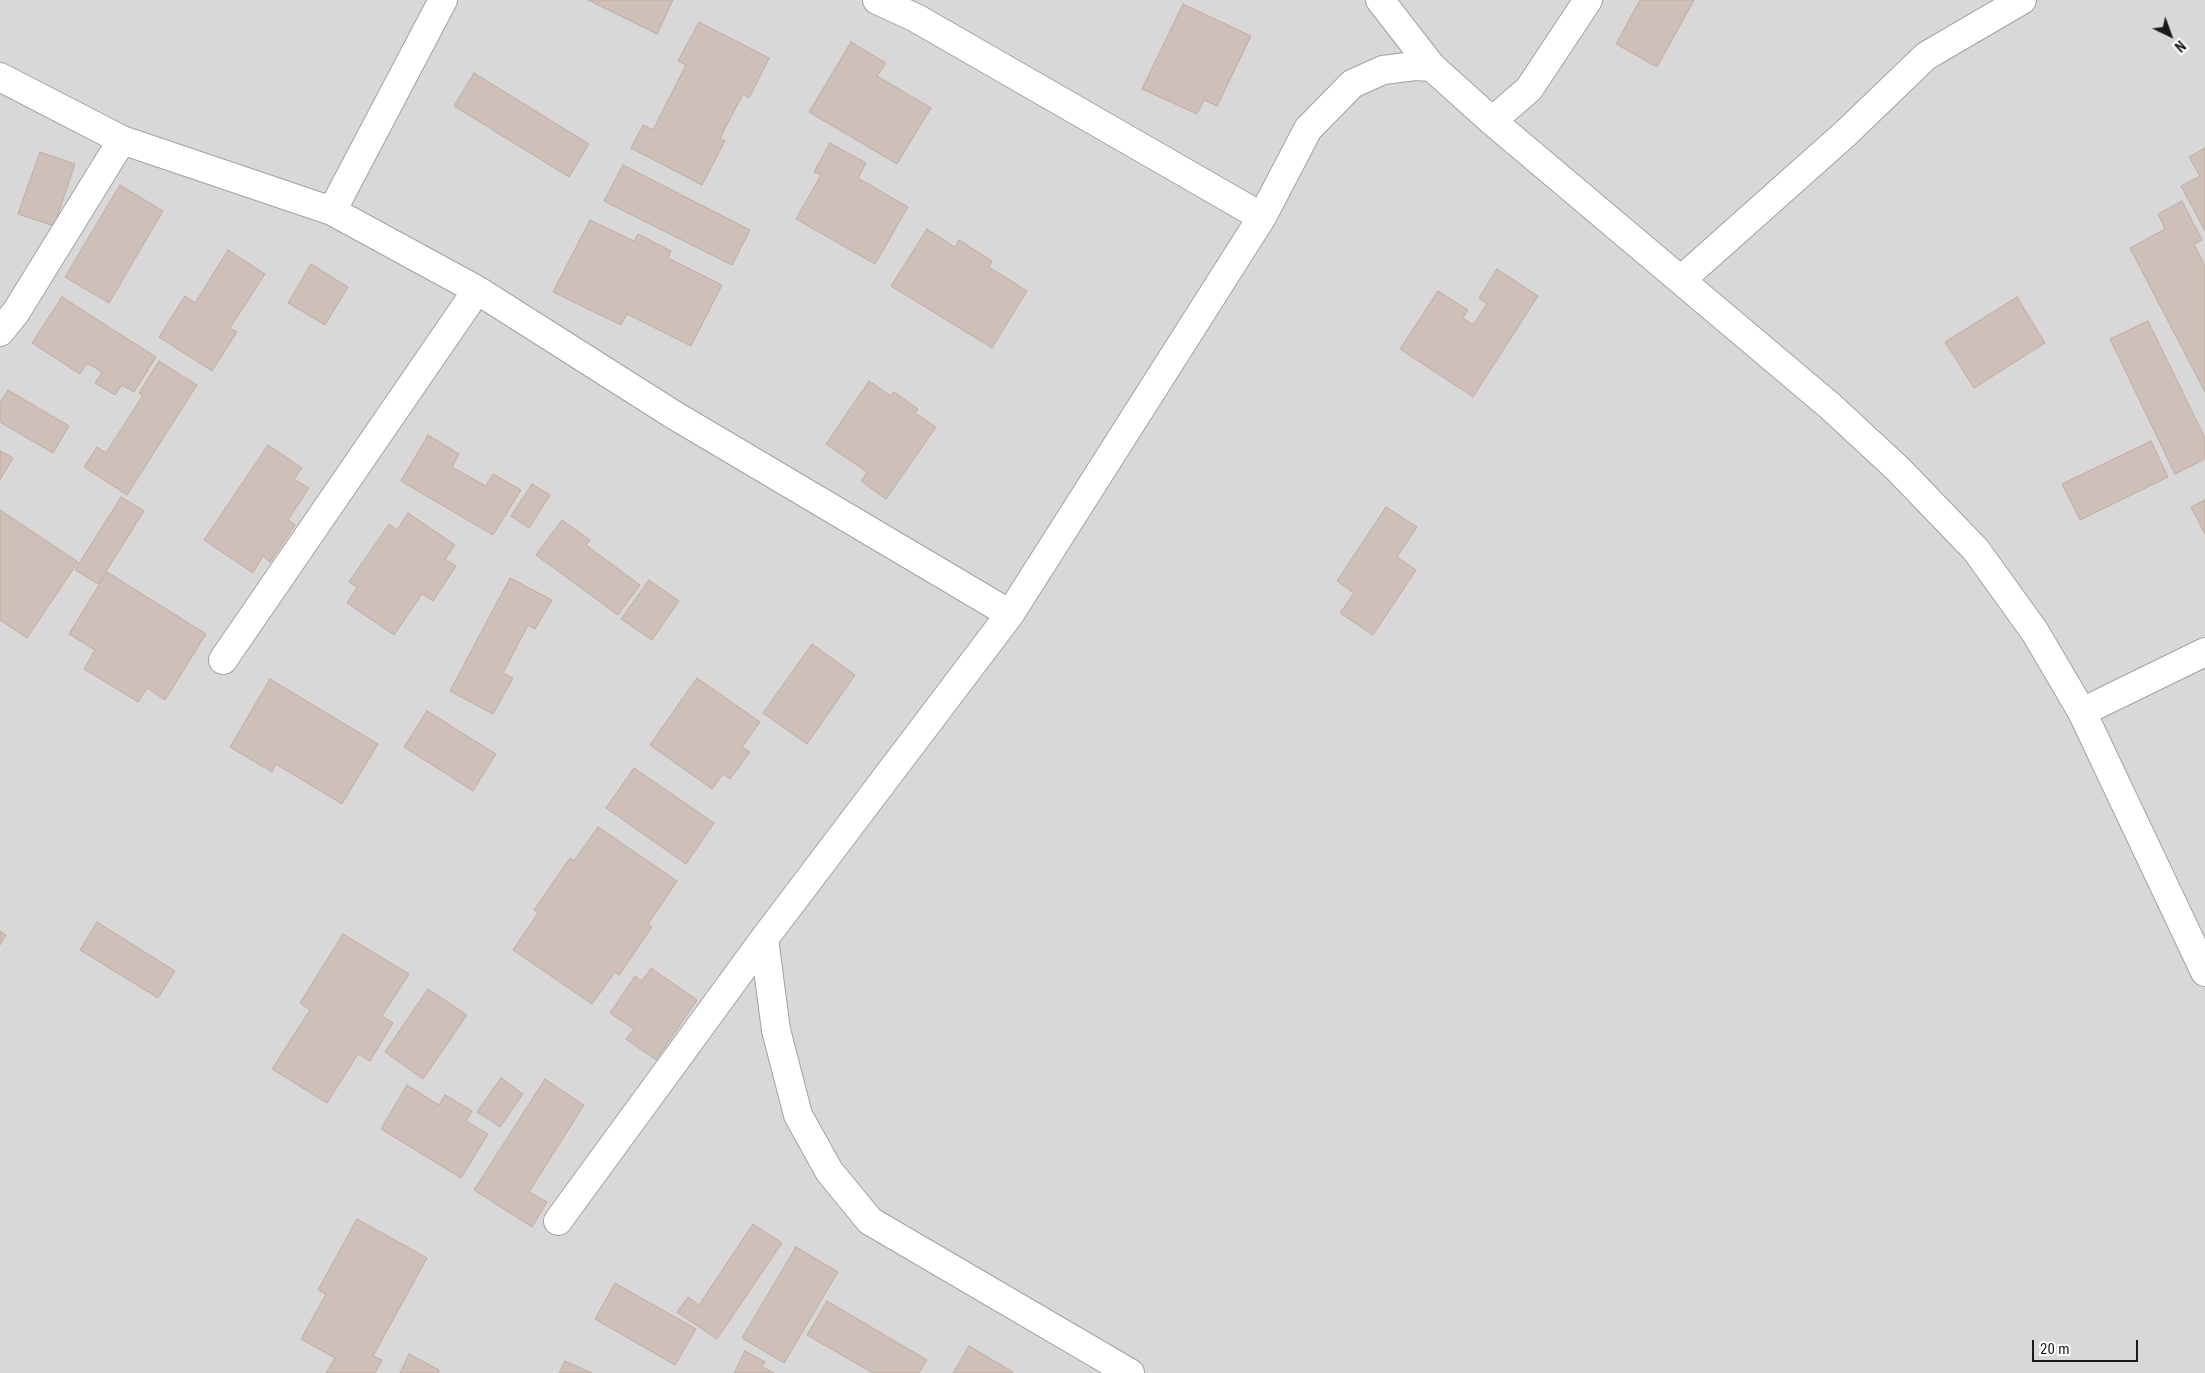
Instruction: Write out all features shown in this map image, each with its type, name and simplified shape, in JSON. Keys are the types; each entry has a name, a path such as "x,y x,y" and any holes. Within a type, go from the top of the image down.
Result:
{"street":[{"path":"332,211 443,0"},
{"path":"877,0 924,23 1262,217"},
{"path":"1380,0 1432,67 1492,121 1830,406 1898,469 1976,550 2035,632 2082,712 2205,972"},
{"path":"1492,121 1529,90 1588,0"},
{"path":"1681,280 1846,133 1926,56 2022,0"},
{"path":"558,1221 764,939 1010,614 1262,217 1308,129 1352,84 1383,70 1415,66 1432,67"},
{"path":"0,77 122,140 332,211 477,290 674,414 1010,614"},
{"path":"0,332 16,312 122,140"},
{"path":"223,660 477,290"},
{"path":"2082,712 2205,652"},
{"path":"764,939 776,1030 798,1115 829,1171 870,1221 1130,1373"}],"shaded area":[{"path":"0,0 2205,0 2205,1373 0,1373"}],"building":[{"path":"588,0 673,0 657,34"},
{"path":"1640,0 1694,0 1657,67 1616,44"},
{"path":"1183,4 1251,36 1217,106 1204,100 1197,114 1142,89"},
{"path":"699,22 769,58 749,98 743,94 720,138 725,141 702,185 631,148 643,125 653,130 686,65 678,61"},
{"path":"851,42 886,63 877,76 931,108 897,164 809,112"},
{"path":"474,73 589,144 569,177 454,106"},
{"path":"830,143 866,163 858,178 908,207 875,264 796,219 821,175 814,172"},
{"path":"2205,148 2205,231 2181,186 2200,176 2189,157"},
{"path":"40,152 75,164 54,226 18,214"},
{"path":"623,165 750,230 732,265 604,201"},
{"path":"120,185 163,211 109,303 65,277"},
{"path":"2182,201 2202,240 2194,244 2205,266 2205,392 2130,248 2165,229 2158,214"},
{"path":"590,220 634,241 638,234 671,251 668,258 722,285 691,346 627,314 621,325 553,292"},
{"path":"927,229 955,247 959,240 992,261 989,267 1027,291 992,348 891,286"},
{"path":"228,250 265,274 230,328 237,332 212,371 159,337 185,296 195,303"},
{"path":"311,264 348,287 325,325 288,303"},
{"path":"1497,269 1538,296 1473,397 1400,349 1438,291 1468,310 1463,318 1473,325 1487,304 1479,298"},
{"path":"62,297 156,357 134,392 122,385 115,395 95,383 102,372 87,363 80,374 32,343"},
{"path":"2017,297 2045,343 1974,388 1945,342"},
{"path":"2148,321 2205,438 2205,459 2175,474 2110,339"},
{"path":"159,361 197,385 127,495 84,467 97,447 106,453 143,395 139,393"},
{"path":"869,381 891,396 894,392 918,409 915,413 936,427 886,499 861,481 867,472 826,444"},
{"path":"8,390 69,426 53,453 0,422 0,403"},
{"path":"428,435 459,454 452,467 486,486 493,474 521,490 493,535 401,481"},
{"path":"2151,441 2168,477 2080,520 2062,484"},
{"path":"268,445 302,468 294,479 309,488 288,520 295,525 270,562 263,556 253,573 204,540"},
{"path":"0,451 13,458 0,480"},
{"path":"532,484 550,495 529,528 511,516"},
{"path":"121,497 144,511 98,584 75,570"},
{"path":"2205,500 2205,534 2191,507"},
{"path":"1386,507 1417,527 1397,557 1416,570 1373,635 1340,613 1354,593 1337,581"},
{"path":"0,510 78,562 27,638 0,620"},
{"path":"408,513 455,545 445,559 456,566 433,601 422,594 394,635 347,603 357,587 349,582 389,524 397,530"},
{"path":"562,520 590,540 586,545 640,585 618,615 536,555"},
{"path":"107,572 206,634 165,700 147,688 138,702 84,669 95,650 69,634"},
{"path":"510,578 552,600 535,629 528,625 503,673 513,678 493,714 450,691"},
{"path":"649,580 679,601 652,640 621,619"},
{"path":"812,644 855,675 807,744 763,713"},
{"path":"697,678 760,722 742,747 750,752 730,779 723,774 712,789 650,745"},
{"path":"270,679 378,744 342,804 276,764 272,772 230,747"},
{"path":"427,711 496,754 473,791 404,747"},
{"path":"634,768 714,823 686,864 606,808"},
{"path":"598,827 677,881 648,924 652,927 619,975 615,972 592,1004 513,950 538,913 534,910 570,858 574,861"},
{"path":"97,922 175,971 158,998 80,950"},
{"path":"0,931 6,935 0,945"},
{"path":"343,934 409,974 382,1016 393,1023 370,1061 358,1054 327,1103 272,1069 310,1010 300,1003"},
{"path":"651,968 697,1000 656,1060 626,1039 634,1029 610,1013 635,976 642,981"},
{"path":"428,989 467,1015 423,1079 385,1052"},
{"path":"501,1078 523,1094 500,1127 477,1112"},
{"path":"545,1079 584,1105 529,1192 547,1202 532,1227 474,1190"},
{"path":"407,1085 439,1105 445,1095 472,1111 466,1121 488,1134 461,1178 381,1129"},
{"path":"357,1219 427,1258 373,1356 382,1360 375,1373 326,1373 335,1358 301,1339 326,1294 318,1290"},
{"path":"753,1224 782,1243 717,1339 677,1312 688,1297 699,1305"},
{"path":"796,1247 838,1272 784,1363 742,1338"},
{"path":"615,1283 696,1329 675,1365 595,1319"},
{"path":"827,1301 927,1360 919,1373 873,1373 807,1335"},
{"path":"969,1346 1013,1372 953,1373"},
{"path":"745,1351 765,1362 762,1367 774,1373 734,1373"},
{"path":"409,1354 439,1370 438,1373 400,1373"},
{"path":"565,1361 592,1373 559,1373"}]}
